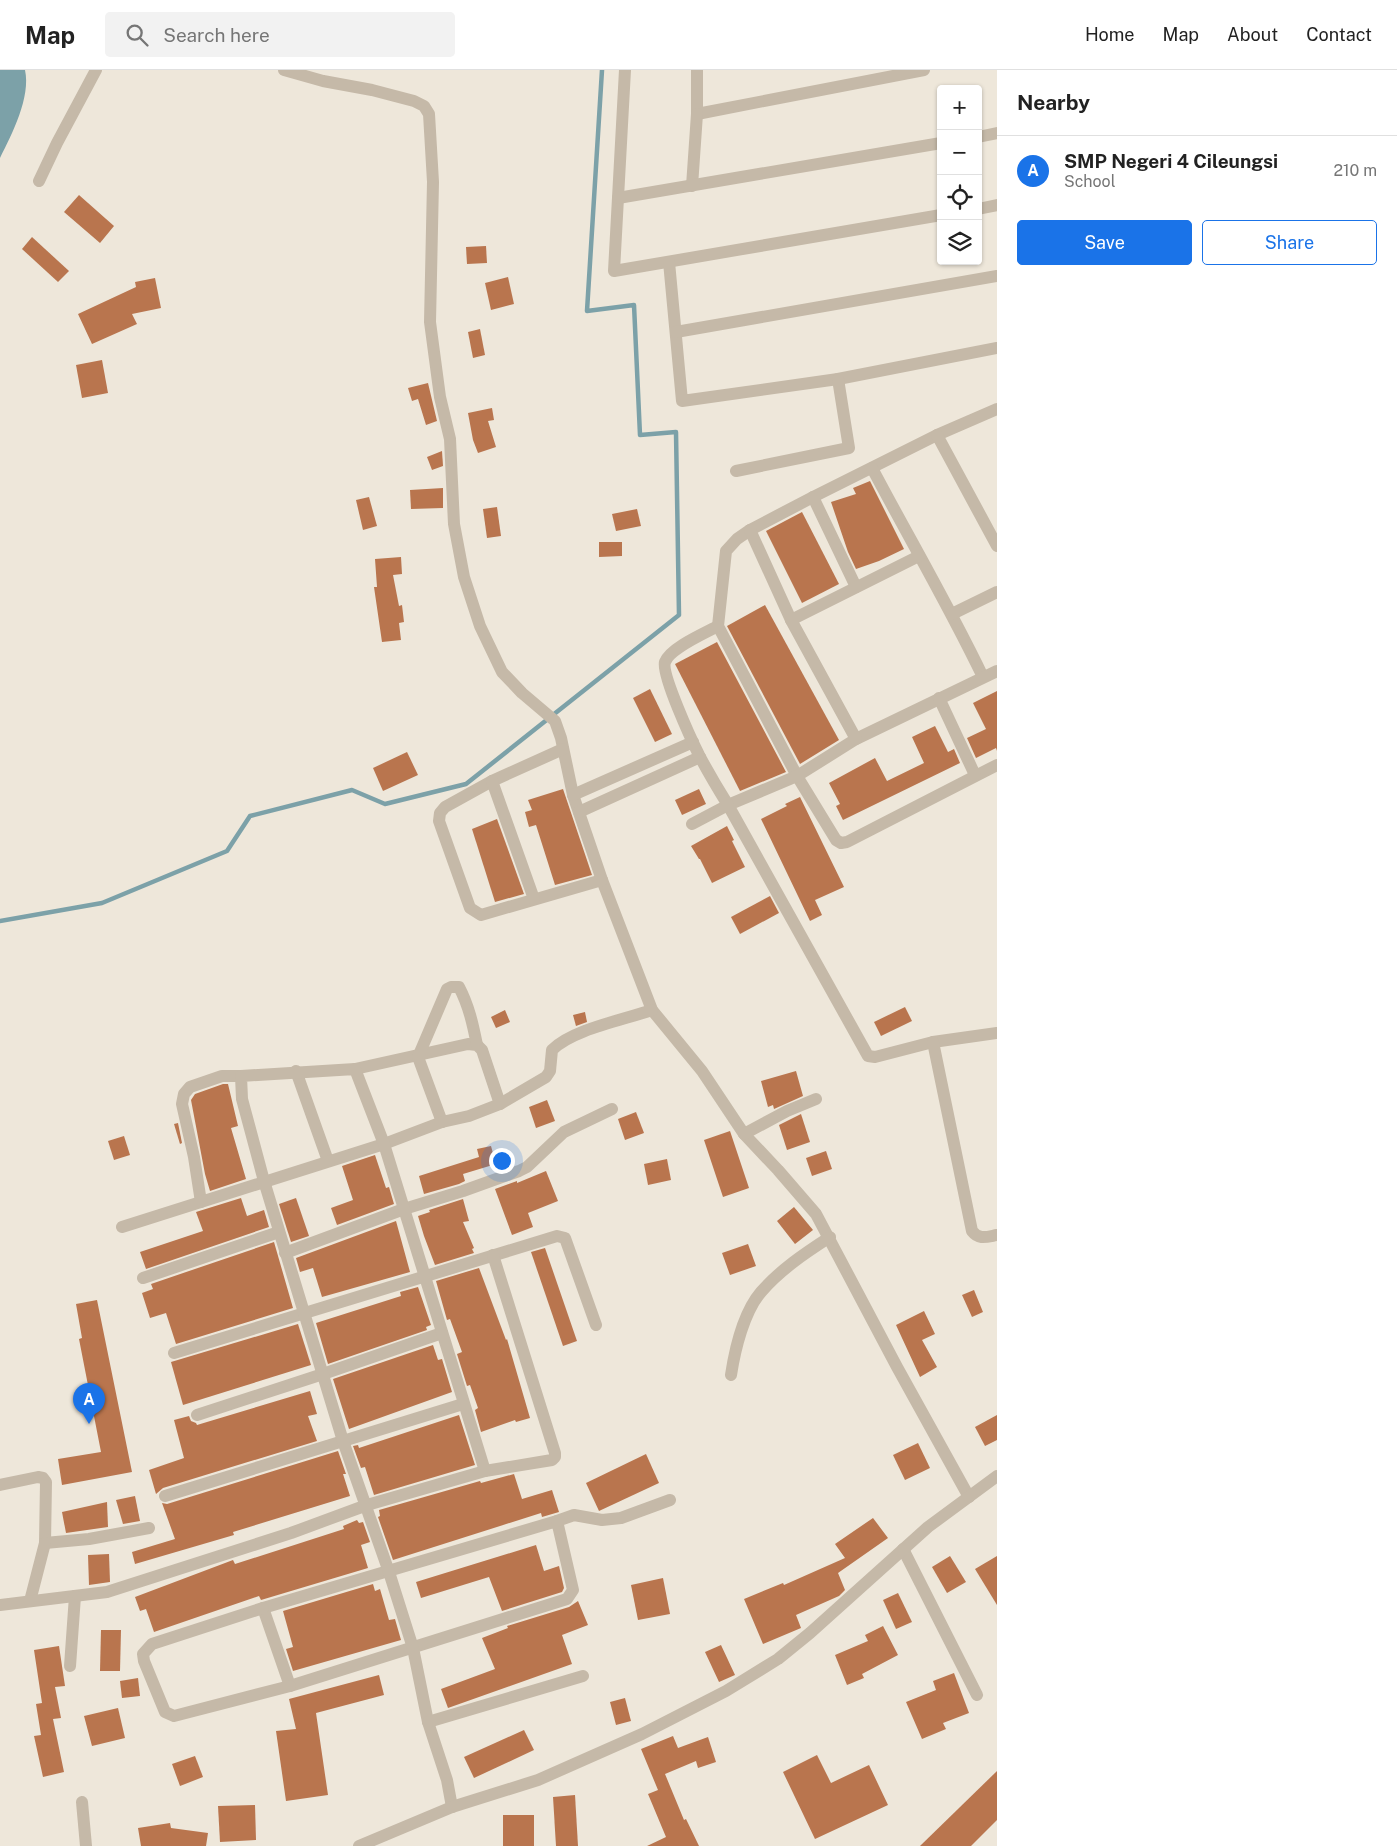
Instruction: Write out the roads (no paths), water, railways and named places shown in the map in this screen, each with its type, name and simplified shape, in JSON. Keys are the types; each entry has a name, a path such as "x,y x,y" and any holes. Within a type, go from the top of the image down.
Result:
{"street":[{"path":"39,180 96,70"},
{"path":"284,70 323,81 372,90 414,101 424,106 429,114 433,182 430,322 440,397 450,440 454,524 464,577 480,626 502,672 555,721 573,795 602,880 652,1010 702,1071 744,1134 816,1214 897,1367 969,1496"},
{"path":"625,70 614,271 937,216"},
{"path":"692,186 697,114 697,70"},
{"path":"697,114 924,70"},
{"path":"982,136 997,134"},
{"path":"618,198 937,144"},
{"path":"982,208 997,205"},
{"path":"669,262 682,401 838,379 997,348"},
{"path":"676,332 997,276"},
{"path":"736,471 849,448 838,379"},
{"path":"997,409 937,435 813,497 750,530 737,539 726,550 718,626 797,776 836,840 841,843 847,842 997,765"},
{"path":"937,435 997,546"},
{"path":"872,468 952,614 983,678"},
{"path":"813,497 856,587"},
{"path":"750,530 791,620 856,739"},
{"path":"791,620 919,556"},
{"path":"952,614 997,592"},
{"path":"718,626 672,652 665,662 664,669 667,680 700,757 868,1056 875,1058 933,1042 997,1032"},
{"path":"692,824 728,805 797,776 856,739 997,671"},
{"path":"939,698 975,775"},
{"path":"573,795 693,742"},
{"path":"563,749 492,781 445,807 440,813 439,821 470,908 481,915 602,880"},
{"path":"579,812 700,757"},
{"path":"492,781 534,899"},
{"path":"442,1122 418,1057 447,989 455,986 459,987 467,1004 472,1018 477,1045 482,1050 500,1104"},
{"path":"122,1227 384,1144 442,1122 469,1116 500,1104 546,1077 550,1071 552,1050 557,1045 587,1030 652,1010"},
{"path":"933,1042 972,1231 976,1237 983,1238 997,1235"},
{"path":"201,1202 194,1157 182,1104 184,1094 190,1087 222,1076 355,1069 418,1057 468,1044 477,1045"},
{"path":"355,1069 384,1144 485,1471"},
{"path":"296,1071 328,1161"},
{"path":"241,1076 242,1099 264,1181 343,1441 367,1505 413,1648 428,1722 447,1780 452,1807"},
{"path":"744,1134 787,1110 816,1099"},
{"path":"285,1253 404,1209 519,1171 527,1167 564,1132 612,1109"},
{"path":"143,1278 279,1232"},
{"path":"174,1353 558,1236 565,1238 596,1324"},
{"path":"731,1375 739,1338 748,1314 760,1293 800,1256 830,1238"},
{"path":"0,1605 107,1592 291,1533 367,1505 485,1471 552,1460 555,1457 555,1453 493,1255"},
{"path":"198,1415 442,1332"},
{"path":"165,1496 463,1404"},
{"path":"359,1846 452,1807 538,1780 642,1734 726,1691 778,1659 810,1633 928,1527 997,1476"},
{"path":"0,1485 38,1477 43,1478 46,1482 45,1543 30,1601"},
{"path":"557,1521 573,1590 566,1599 290,1686 174,1716 165,1712 144,1661 143,1654 152,1644 263,1608 389,1572 574,1515 602,1520 620,1518 670,1500"},
{"path":"45,1543 89,1539 149,1528"},
{"path":"904,1549 977,1695"},
{"path":"70,1666 75,1596"},
{"path":"263,1608 290,1686"},
{"path":"428,1722 583,1676"},
{"path":"82,1802 86,1846"}],"water":[{"path":"0,70 25,70 26,81 19,115 0,158"}],"waterway":[{"path":"0,921 102,903 227,851 250,816 352,790 385,804 466,784 679,615 676,432 640,435 634,305 587,311 602,70"}],"place":[{"name":"SMP Negeri 4 Cileungsi","path":"89,1424"}]}
